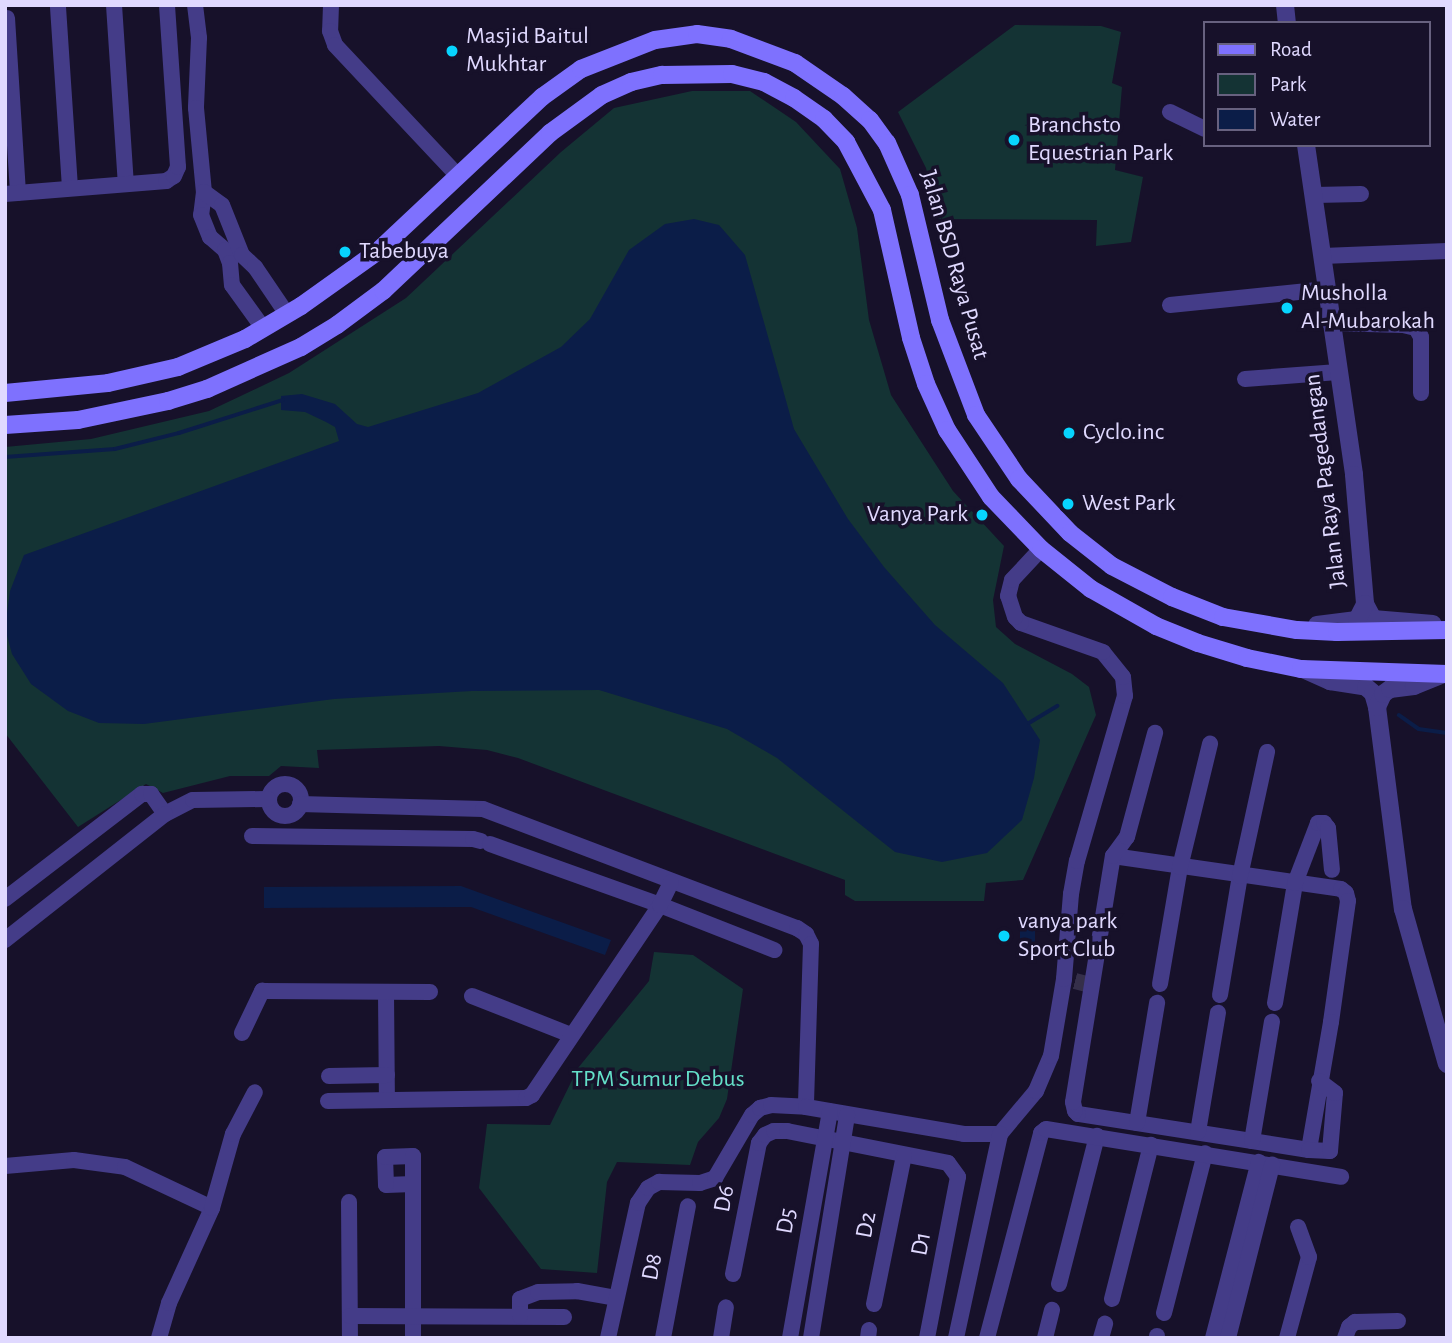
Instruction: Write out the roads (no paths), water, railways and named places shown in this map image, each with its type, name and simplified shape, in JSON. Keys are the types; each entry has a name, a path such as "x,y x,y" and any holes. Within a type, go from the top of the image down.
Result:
{"main road":[{"name":"Jalan BSD Raya Pusat","path":"5,393 108,383 178,367 263,328 378,251 542,97 581,69 655,40 697,34 761,48 795,63 844,96 870,120 887,143 902,172 940,320 976,415 1019,479 1070,533 1112,566 1210,613 1297,629 1337,632 1447,628"},
{"path":"5,425 78,420 156,404 206,389 301,347 337,325 383,291 551,133 602,95 631,82 662,75 732,74 764,82 824,119 846,142 882,210 911,338 926,384 947,430 991,497 1041,549 1091,589 1156,626 1198,643 1247,658 1301,669 1445,674"},
{"path":"824,119 844,96"},
{"path":"1198,643 1210,613"}],"street":[{"path":"114,5 126,184"},
{"path":"7,18 12,193 166,181 174,176 178,167 167,5"},
{"path":"195,5 199,38 196,108 204,192 201,215 210,237 236,259 256,267 287,314"},
{"path":"331,5 330,31 335,45 457,175"},
{"path":"58,8 70,188"},
{"path":"1171,112 1204,128"},
{"name":"Jalan Raya Pagedangan","path":"1306,147 1354,475 1365,604 1374,619 1447,628"},
{"path":"204,192 222,205 236,259 232,285 263,328"},
{"path":"1315,195 1361,194"},
{"path":"1323,256 1447,251"},
{"path":"1170,305 1327,289"},
{"path":"1331,323 1404,325 1416,328 1421,337 1421,393"},
{"path":"1245,379 1338,372"},
{"path":"1041,549 1012,580 1008,596 1015,617 1021,623 1103,652 1115,664 1124,683 1122,712 1077,861 1071,894 1079,983 1073,1107 1078,1114 1309,1150 1348,897 1341,889 1113,856"},
{"name":"Jalan Raya Pagedangan","path":"1297,629 1357,620 1365,604"},
{"path":"1301,669 1330,681 1366,687 1373,693 1403,909 1447,1064"},
{"path":"1377,707 1383,694 1390,689 1414,686 1445,674"},
{"path":"956,1338 1000,1134 1036,1091 1051,1056 1079,983 1113,856 1127,837 1154,733"},
{"path":"1160,984 1180,867 1210,744"},
{"path":"1220,995 1240,876 1267,752"},
{"path":"5,940 165,814 193,800 268,799 273,789 282,784 292,786 299,793 300,804 489,810 806,934 811,944 812,967 806,1107"},
{"path":"5,899 142,794 151,794 165,814"},
{"path":"425,839 426,809"},
{"path":"1275,1003 1295,883 1318,823 1324,823 1328,828 1332,870"},
{"path":"252,836 425,839 485,843 660,905 774,950"},
{"path":"328,1101 526,1098 536,1090 660,905 671,882"},
{"path":"242,1033 262,991 430,992"},
{"path":"386,993 387,1099"},
{"path":"472,996 571,1035"},
{"path":"1137,1122 1157,1003"},
{"path":"1198,1132 1218,1013"},
{"path":"1252,1141 1272,1022"},
{"path":"329,1076 387,1075"},
{"path":"159,1338 169,1303 212,1208 233,1134 255,1092"},
{"path":"608,1338 638,1203 648,1188 669,1180 708,1182 715,1178 752,1115 760,1108 771,1105 806,1107 964,1133 1000,1134"},
{"name":"D5","path":"790,1338 830,1111"},
{"name":"D5","path":"811,1338 847,1115"},
{"path":"987,1338 1041,1133 1051,1128 1341,1177"},
{"name":"D6","path":"733,1274 759,1143 765,1135 774,1131 825,1138"},
{"path":"1059,1284 1097,1136"},
{"path":"825,1138 904,1155"},
{"path":"1112,1299 1151,1145"},
{"path":"1164,1313 1205,1153"},
{"name":"D1","path":"904,1155 948,1163 958,1177 927,1338"},
{"name":"D2","path":"874,1304 904,1155"},
{"path":"5,1166 63,1160 125,1167 212,1208"},
{"path":"1213,1338 1266,1164"},
{"path":"1228,1338 1266,1164"},
{"path":"413,1184 413,1338"},
{"path":"349,1202 350,1338"},
{"name":"D8","path":"663,1338 688,1206"},
{"path":"1287,1338 1309,1254 1298,1227"},
{"path":"520,1317 520,1299 538,1292 577,1291 615,1298"},
{"path":"721,1338 726,1307"},
{"path":"1045,1338 1052,1310"},
{"path":"350,1316 564,1317"},
{"path":"1345,1338 1349,1327 1355,1322 1398,1321"},
{"path":"590,1338 601,1338"}],"water":[{"path":"694,219 719,225 745,255 794,429 848,519 884,567 935,625 1003,683 1040,740 1034,778 1022,820 987,853 942,862 895,852 777,758 727,729 599,690 472,691 334,699 144,724 99,723 68,711 31,684 12,654 5,628 10,591 24,555 339,441 335,427 326,422 305,412 281,410 281,396 302,394 335,404 357,424 368,427 478,393 561,347 590,319 629,250 665,224"},
{"path":"461,886 611,940 605,955 471,907 264,908 264,887"},
{"path":"1020,918 1035,918 1035,957 1020,957"}],"waterway":[{"path":"5,457 115,449 179,433 283,400"},
{"path":"1029,723 1057,706"},
{"path":"1399,715 1419,729 1447,733"}],"tunnel":[{"path":"1075,981 1086,984"}],"place":[{"name":"Masjid Baitul Mukhtar","path":"452,51"},
{"name":"Branchsto Equestrian Park","path":"1014,140"},
{"name":"Tabebuya","path":"345,252"},
{"name":"Musholla Al-Mubarokah","path":"1287,308"},
{"name":"Cyclo.inc","path":"1069,433"},
{"name":"West Park","path":"1068,504"},
{"name":"Vanya Park","path":"982,515"},
{"name":"vanya park Sport Club","path":"1004,936"}],"park label":[{"name":"TPM Sumur Debus","path":"658,1080"}]}
